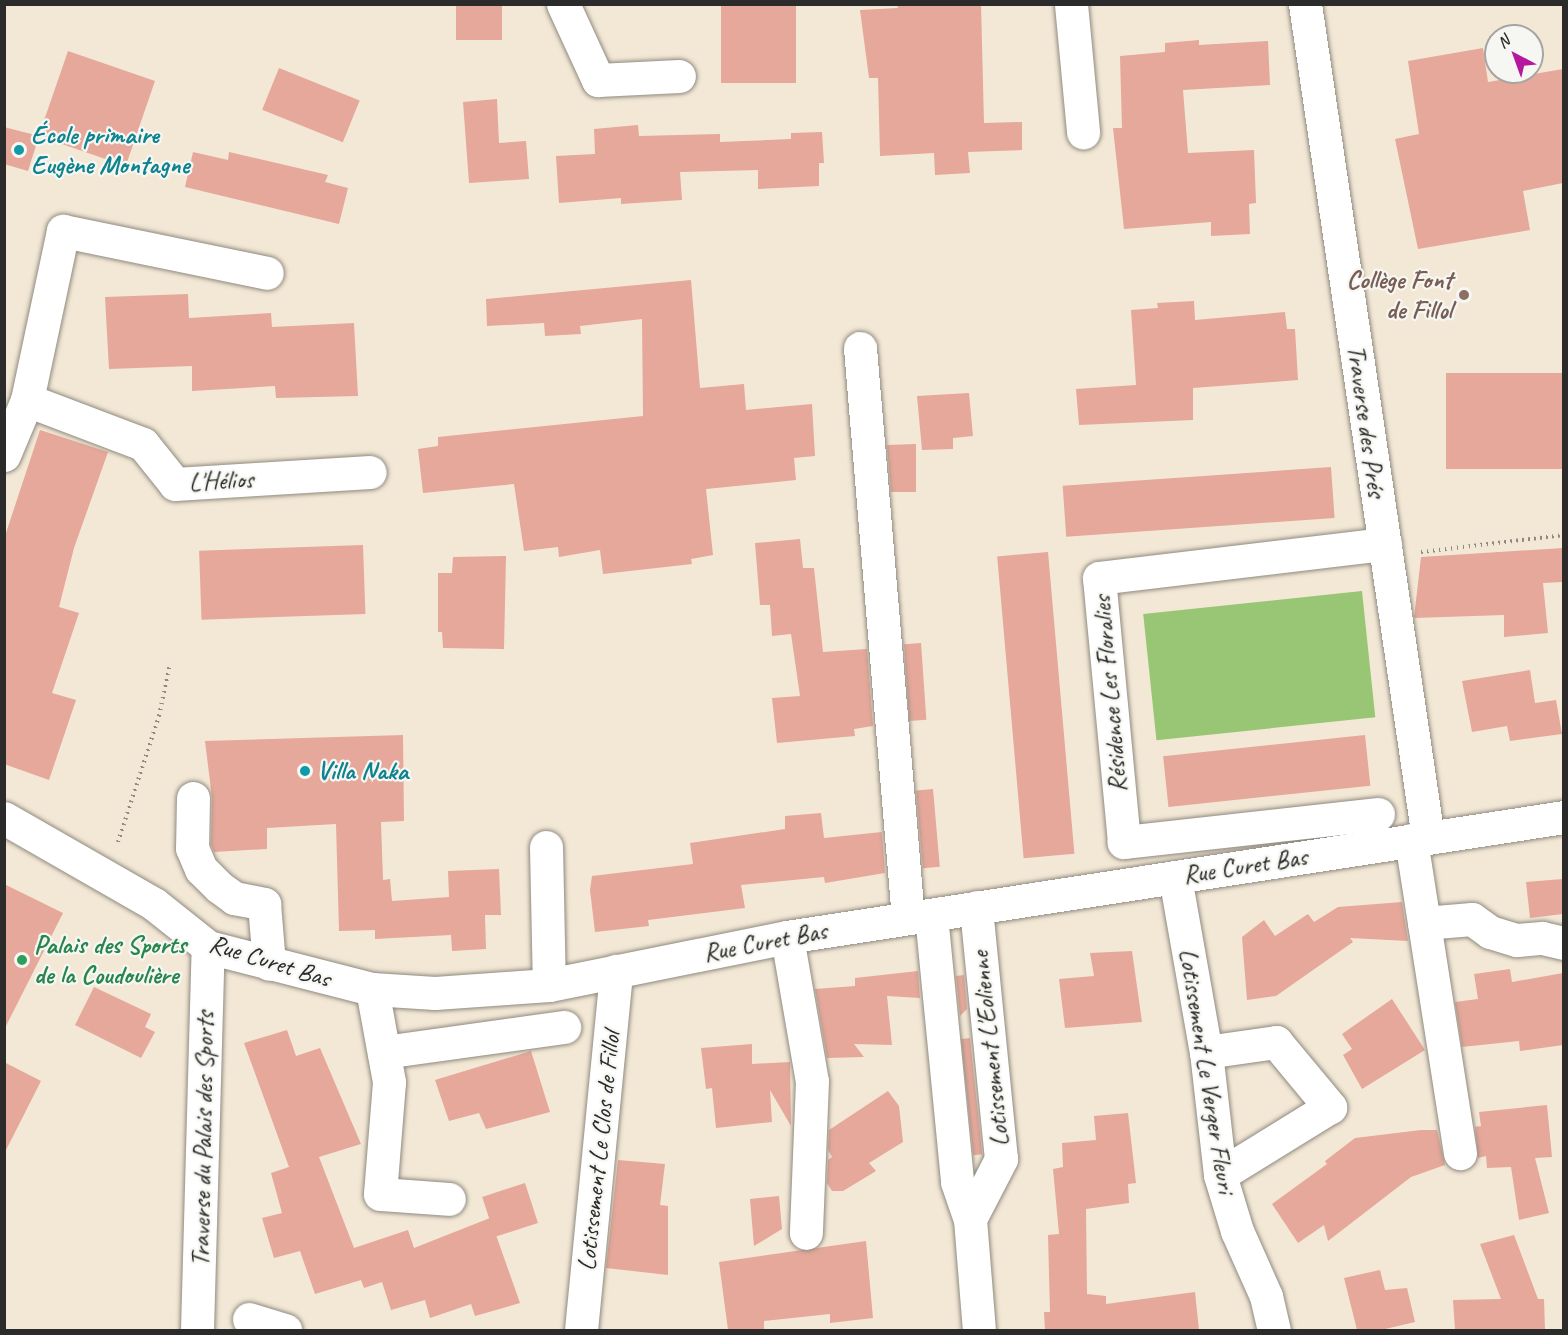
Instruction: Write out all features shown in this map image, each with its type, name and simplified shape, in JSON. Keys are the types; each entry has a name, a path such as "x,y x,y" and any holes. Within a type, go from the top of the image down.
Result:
{"street":[{"path":"563,4 598,80 679,76"},
{"path":"1071,4 1083,132"},
{"name":"Traverse des Prés","path":"1305,4 1385,550 1419,839 1424,923 1460,1153"},
{"path":"4,455 27,400 63,231 267,273"},
{"name":"Lotissement L'Eolienne","path":"860,348 919,916 957,1182 970,1219 979,1330"},
{"name":"L'Hélios","path":"27,400 143,444 175,484 370,472"},
{"name":"Résidence Les Floralies","path":"1378,814 1125,842 1099,578 1385,550"},
{"path":"193,798 192,848 201,868 219,887 234,898 264,904 269,963"},
{"name":"Rue Curet Bas","path":"4,818 154,904 208,947 372,989 435,993 549,985 787,937 1563,817"},
{"path":"546,847 549,985"},
{"name":"Lotissement Le Verger Fleuri","path":"1175,877 1206,1052 1220,1175 1237,1232 1266,1296 1274,1330"},
{"name":"Lotissement L'Eolienne","path":"970,1219 1000,1159 976,907"},
{"path":"1424,923 1472,919 1490,932 1517,940 1542,938 1563,943"},
{"path":"787,937 812,1081 806,1233"},
{"name":"Traverse du Palais des Sports","path":"196,1330 208,947"},
{"name":"Lotissement Le Clos de Fillol","path":"581,1330 616,971"},
{"path":"372,989 389,1082 380,1194 448,1199"},
{"path":"384,1052 564,1028"},
{"path":"1206,1052 1276,1042 1330,1107 1220,1175"},
{"path":"249,1319 285,1330"}],"path":[{"path":"1385,550 1563,535"},
{"path":"107,875 159,716 170,664"}],"green space":[{"path":"1362,591 1375,717 1156,740 1143,614"}],"building":[{"path":"456,4 502,4 502,40 456,40"},
{"path":"721,4 796,4 796,83 721,83"},
{"path":"897,4 981,4 984,123 1022,122 1022,150 968,152 970,173 935,175 934,153 880,156 878,78 869,78 860,10 898,8"},
{"path":"1199,40 1199,45 1268,41 1270,85 1183,90 1188,153 1254,150 1256,203 1249,204 1250,234 1211,236 1211,222 1124,229 1113,128 1122,128 1120,56 1165,52 1165,43"},
{"path":"1483,48 1484,84 1544,84 1544,72 1563,69 1563,183 1523,191 1530,230 1418,249 1395,139 1419,134 1408,61"},
{"path":"68,51 155,81 126,166 39,136"},
{"path":"279,68 360,101 343,142 262,110"},
{"path":"497,99 499,143 526,141 529,179 469,183 463,102"},
{"path":"638,125 639,136 720,134 720,142 791,139 791,133 822,132 824,163 819,163 819,186 758,189 758,170 680,172 682,200 621,204 621,198 559,203 556,156 595,154 594,129"},
{"name":"École primaire Eugène Montagne","path":"4,127 39,136 28,171 4,164"},
{"path":"193,152 228,160 229,152 328,175 325,182 348,188 339,224 185,187"},
{"path":"691,280 700,388 744,384 746,410 812,404 815,456 794,458 796,480 706,489 713,555 691,559 692,564 603,574 600,550 559,557 558,547 524,551 514,484 423,493 418,449 438,446 438,437 643,416 642,319 580,326 581,334 545,336 544,323 487,326 486,299"},
{"path":"188,294 189,318 271,313 272,327 354,323 358,396 276,398 275,386 192,391 192,366 109,369 105,297"},
{"path":"1194,301 1195,320 1285,312 1287,329 1295,329 1298,380 1193,388 1193,420 1079,425 1076,389 1136,385 1131,310 1158,308 1157,303"},
{"path":"1446,373 1563,373 1563,469 1446,469"},
{"path":"969,393 973,436 953,438 953,449 922,450 917,396"},
{"path":"40,430 108,452 74,548 59,607 79,613 52,693 76,700 49,780 4,764 4,539"},
{"path":"916,444 916,492 891,492 887,445"},
{"path":"1331,467 1335,518 1066,537 1063,486"},
{"path":"800,539 803,568 814,568 823,652 867,649 873,726 854,729 855,736 777,743 772,698 800,696 791,634 772,636 770,605 760,605 755,543"},
{"path":"363,545 365,614 202,620 199,551"},
{"path":"1563,548 1563,582 1543,583 1548,633 1504,637 1504,615 1414,618 1421,557"},
{"path":"1048,552 1074,854 1024,858 997,556"},
{"path":"506,556 504,649 443,648 442,632 438,632 438,573 452,573 453,557"},
{"path":"921,643 926,720 909,721 904,644"},
{"path":"1530,670 1535,703 1556,700 1562,734 1510,741 1507,726 1472,732 1462,681"},
{"name":"Villa Naka","path":"403,735 404,821 381,822 383,880 390,879 392,901 449,897 448,871 499,869 501,915 485,915 486,949 452,951 451,935 375,939 375,930 339,931 336,824 267,828 267,849 214,852 211,844 212,798 205,741"},
{"path":"1365,735 1370,786 1168,807 1163,756"},
{"path":"933,789 940,867 923,868 916,790"},
{"path":"821,813 824,838 882,832 885,873 825,883 824,877 741,885 745,908 648,920 649,926 595,932 590,890 592,876 693,864 690,843 785,829 785,816"},
{"path":"1563,879 1563,914 1530,918 1526,882"},
{"name":"Palais des Sports de la Coudoulière","path":"4,884 63,913 4,1030"},
{"path":"1402,902 1408,941 1350,938 1353,942 1276,996 1247,1000 1242,937 1264,920 1275,936 1308,914 1314,922 1338,907"},
{"path":"1132,951 1142,1022 1065,1028 1059,979 1094,976 1090,953"},
{"path":"1510,969 1512,982 1563,973 1563,1045 1520,1051 1519,1041 1462,1047 1455,1002 1478,999 1474,974"},
{"path":"918,971 920,998 887,996 892,1045 854,1044 864,1057 827,1058 815,989 855,986 855,978"},
{"path":"964,975 967,1009 960,1016 956,976"},
{"path":"94,987 151,1014 145,1027 155,1032 141,1058 75,1025"},
{"path":"1392,999 1425,1050 1362,1089 1343,1055 1352,1049 1342,1034"},
{"path":"287,1030 296,1056 320,1048 361,1144 319,1157 354,1248 408,1230 414,1248 490,1218 520,1303 475,1316 471,1304 430,1318 425,1300 391,1310 382,1282 364,1288 361,1280 315,1294 300,1251 274,1258 262,1218 282,1213 271,1173 289,1167 244,1043"},
{"path":"970,1038 982,1154 973,1155 961,1039"},
{"path":"752,1044 752,1064 790,1062 791,1126 770,1090 772,1122 716,1128 712,1088 706,1089 701,1048"},
{"path":"531,1051 550,1112 486,1129 479,1113 449,1121 435,1080"},
{"path":"4,1062 41,1081 4,1154"},
{"path":"888,1091 899,1106 903,1142 869,1163 876,1171 843,1191 832,1191 827,1183 828,1160 832,1157 828,1150 829,1130"},
{"path":"1547,1105 1552,1157 1535,1158 1549,1213 1519,1220 1511,1167 1487,1168 1486,1156 1478,1158 1475,1127 1481,1126 1479,1112"},
{"path":"1128,1113 1136,1183 1128,1184 1129,1203 1086,1209 1087,1294 1106,1296 1106,1304 1195,1292 1199,1330 1045,1330 1044,1312 1050,1312 1048,1235 1059,1234 1053,1169 1063,1167 1062,1143 1096,1140 1094,1116"},
{"path":"1437,1130 1445,1165 1411,1177 1328,1241 1324,1225 1298,1243 1272,1204 1327,1164 1325,1161 1355,1138"},
{"path":"618,1160 665,1164 660,1205 668,1206 668,1275 606,1268"},
{"path":"525,1183 538,1223 495,1237 482,1197"},
{"path":"779,1196 782,1229 754,1246 750,1199"},
{"path":"1514,1235 1538,1299 1544,1299 1545,1330 1455,1330 1453,1300 1501,1299 1480,1244"},
{"path":"866,1241 873,1318 830,1323 830,1314 764,1321 764,1330 728,1330 719,1262"},
{"path":"1380,1270 1385,1290 1407,1288 1415,1322 1381,1330 1357,1330 1344,1278"}],"place":[{"name":"École primaire Eugène Montagne","path":"19,150"},
{"name":"Collège Font de Fillol","path":"1464,295"},
{"name":"Villa Naka","path":"305,771"},
{"name":"Palais des Sports de la Coudoulière","path":"22,960"}]}
